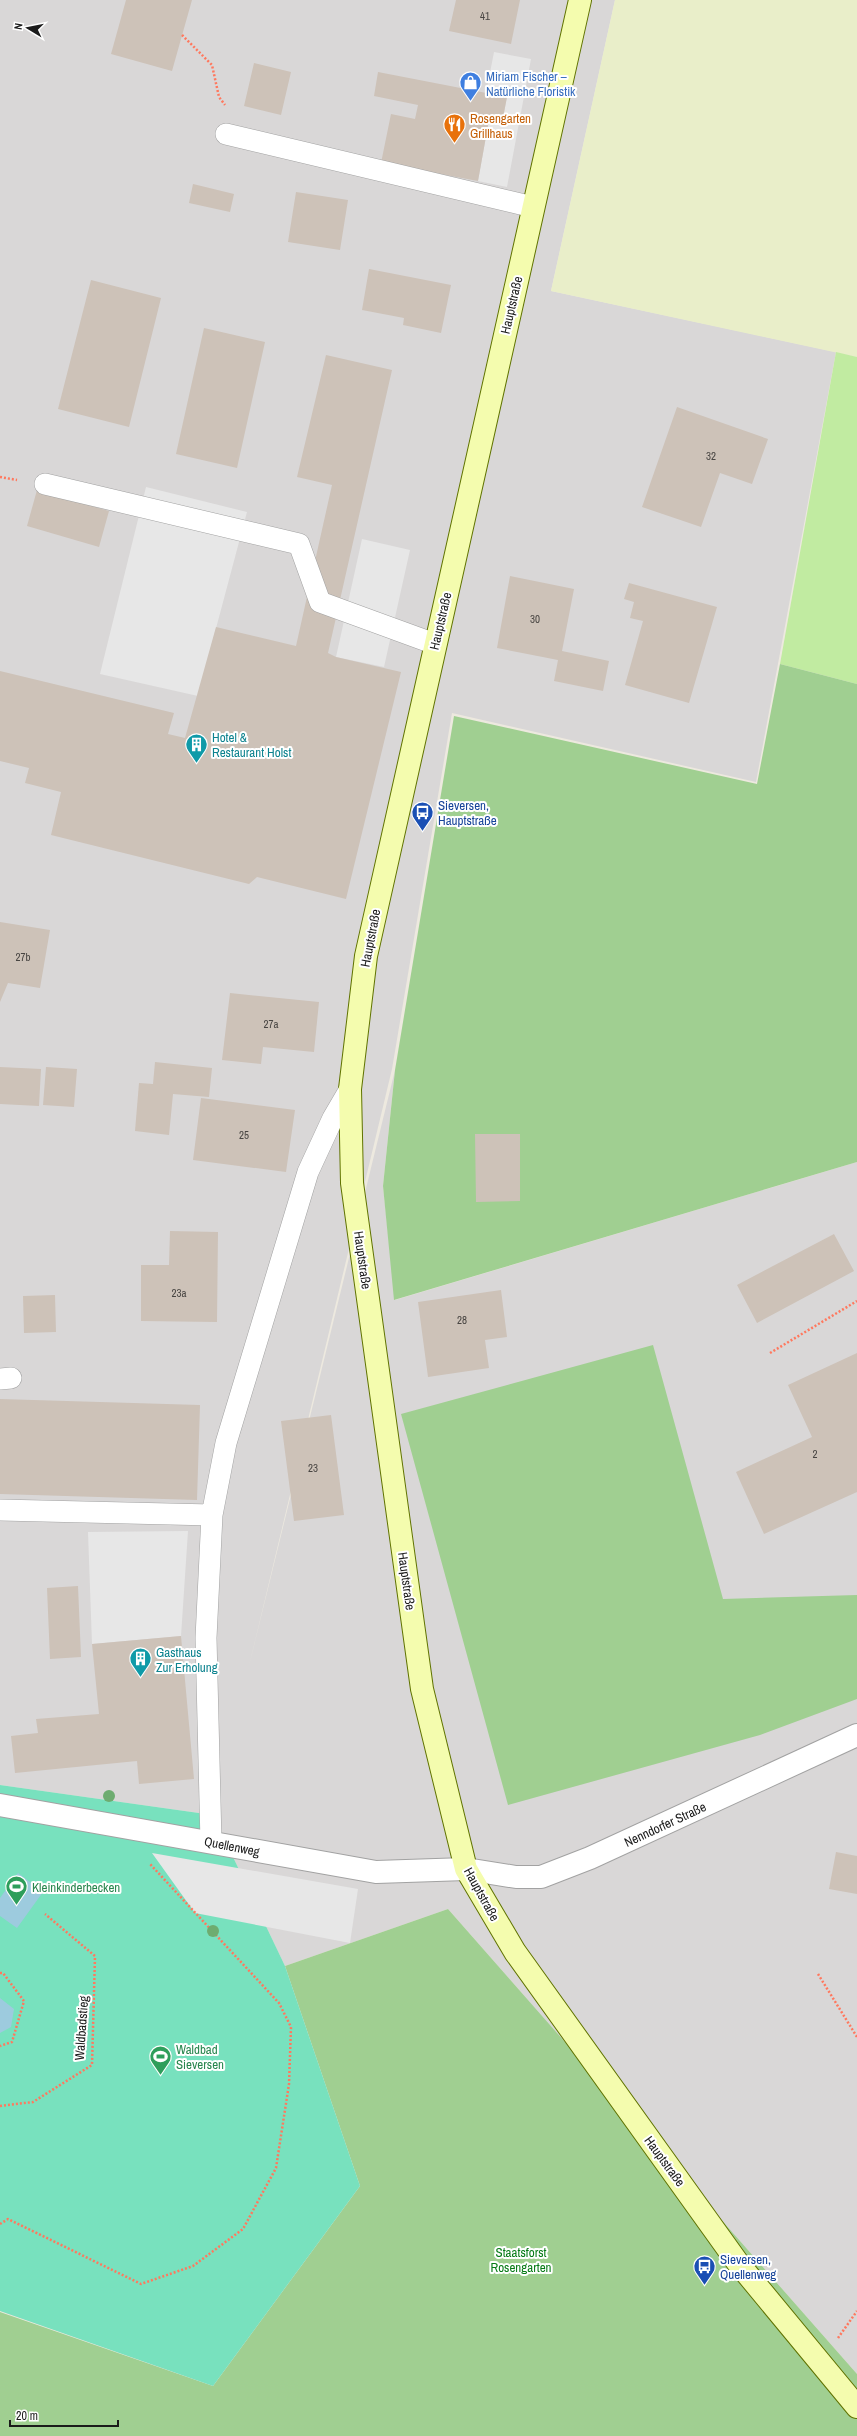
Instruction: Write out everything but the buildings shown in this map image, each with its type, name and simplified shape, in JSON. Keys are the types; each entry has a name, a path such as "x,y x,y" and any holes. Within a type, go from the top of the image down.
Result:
{"street":[{"name":"Hauptstraße","path":"580,0 434,644 366,956 350,1089 352,1183 422,1689 466,1869 515,1952 738,2263 857,2408"},
{"name":"Nenndorfer Straße","path":"466,1869 516,1877 541,1877 590,1858 857,1735"},
{"name":"Quellenweg","path":"0,1805 376,1872 466,1869"}],"lane":[{"path":"226,134 533,206"},
{"path":"45,484 299,544 320,602 434,644"},
{"path":"211,1842 206,1638 212,1515 226,1442 308,1172 333,1118 350,1089"},
{"path":"0,1510 212,1515"}],"path":[{"path":"182,35 212,65 219,97 252,140"},
{"path":"770,1353 857,1301"},
{"path":"0,2224 8,2220 141,2284 193,2266 243,2229 276,2168 289,2084 290,2027 280,2003 146,1860"},
{"name":"Waldbadstieg","path":"0,2106 33,2102 92,2065 95,1956 45,1914"},
{"path":"0,1972 3,1973 24,2001 12,2042 0,2046"},
{"path":"818,1974 857,2037"}],"shaded area":[{"path":"0,0 615,0 551,291 836,352 756,782 452,713 392,1069 249,1666 395,1070 383,1186 395,1300 857,1162 857,2374 448,1909 285,1966 213,1815 0,1785"},
{"path":"494,52 531,59 507,187 478,181 489,120 502,123 507,97 486,93"},
{"path":"146,487 247,512 198,696 100,674"},
{"path":"362,539 410,550 384,667 336,657"},
{"path":"188,1531 181,1636 92,1644 88,1532"},
{"path":"152,1853 358,1889 350,1943 195,1913"}],"green space":[{"path":"615,0 857,0 857,357 551,291"},
{"path":"836,352 857,357 857,684 780,664"},
{"path":"780,664 857,684 857,1162 394,1300 383,1186 395,1070 454,716 757,784"},
{"path":"653,1345 723,1599 857,1595 857,1699 760,1735 508,1805 401,1414"},
{"name":"Waldbad Sieversen","path":"0,1785 213,1815 285,1966 360,2186 213,2386 0,2311"},
{"name":"Staatsforst Rosengarten","path":"448,1909 857,2374 857,2436 0,2436 0,2312 213,2386 360,2186 285,1966"}],"water":[{"name":"Kleinkinderbecken","path":"18,1873 43,1892 17,1928 0,1916 0,1898"},
{"path":"0,1998 14,2009 11,2027 0,2033"}],"place":[{"name":"Miriam Fischer – Natürliche Floristik","path":"470,102"},
{"name":"Rosengarten Grillhaus","path":"455,144"},
{"name":"Hotel & Restaurant Holst","path":"196,764"},
{"name":"Sieversen, Hauptstraße","path":"423,832"},
{"name":"Gasthaus Zur Erholung","path":"140,1678"},
{"name":"Kleinkinderbecken","path":"16,1906"},
{"name":"Waldbad Sieversen","path":"161,2076"},
{"name":"Sieversen, Quellenweg","path":"704,2286"}]}
